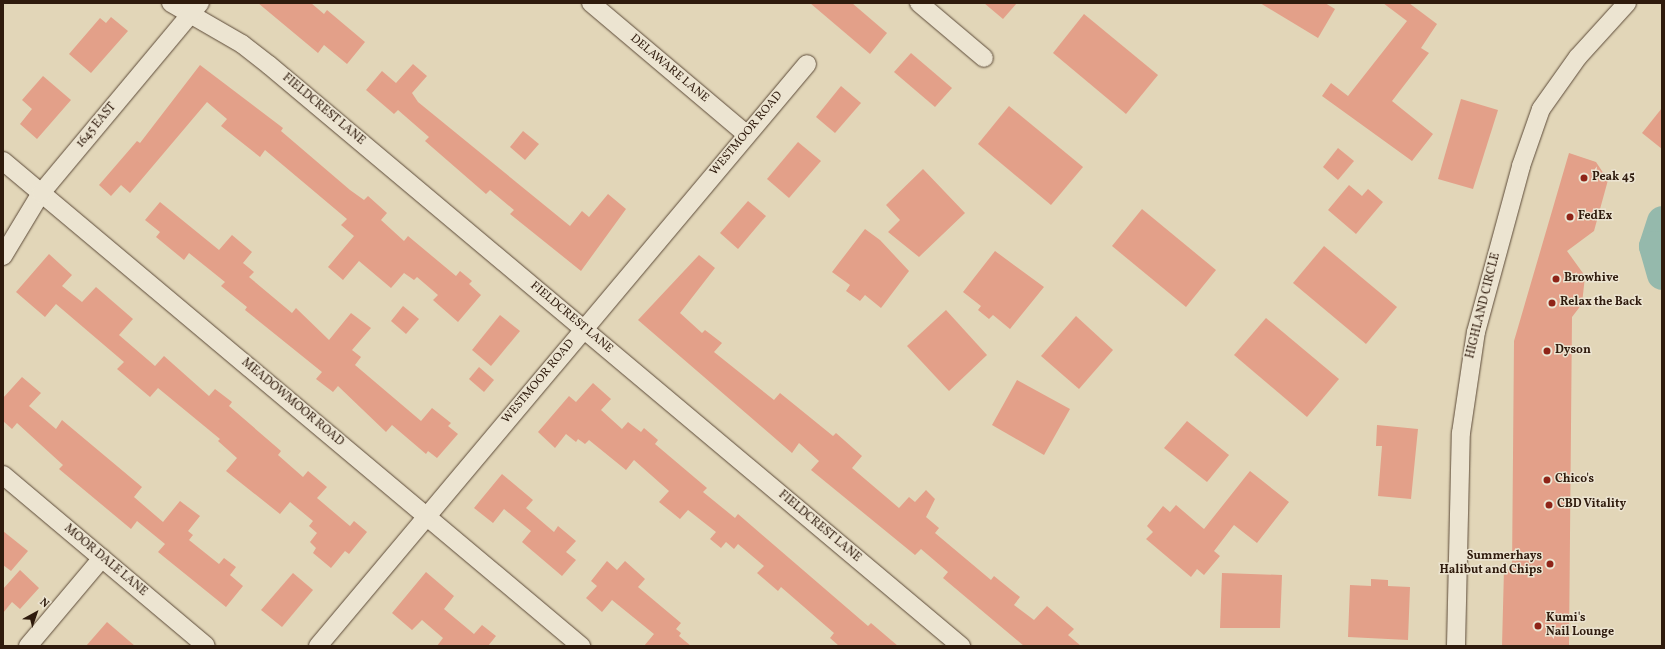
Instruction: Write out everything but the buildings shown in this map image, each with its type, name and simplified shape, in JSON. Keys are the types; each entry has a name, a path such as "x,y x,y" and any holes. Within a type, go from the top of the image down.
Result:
{"street":[{"name":"FIELDCREST LANE","path":"172,3 195,8 269,65 961,646"},
{"name":"DELAWARE LANE","path":"591,3 747,135"},
{"path":"919,3 984,58"},
{"name":"HIGHLAND CIRCLE","path":"1456,646 1461,434 1476,332 1521,166 1541,109 1578,57 1627,3"},
{"name":"1645 EAST","path":"3,256 41,193 195,8"},
{"name":"WESTMOOR ROAD","path":"318,646 807,64"},
{"name":"MEADOWMOOR ROAD","path":"3,161 581,646"},
{"name":"MOOR DALE LANE","path":"3,475 206,646"},
{"path":"28,646 102,558"}],"waterway":[{"path":"1662,221 1654,246 1662,274"}],"place":[{"name":"Peak 45","path":"1584,178"},
{"name":"FedEx","path":"1570,217"},
{"name":"Browhive","path":"1556,279"},
{"name":"Relax the Back","path":"1552,303"},
{"name":"Dyson","path":"1547,351"},
{"name":"Chico's","path":"1547,480"},
{"name":"CBD Vitality","path":"1549,505"},
{"name":"Summerhays Halibut and Chips","path":"1550,564"},
{"name":"Kumi's Nail Lounge","path":"1538,626"}]}
